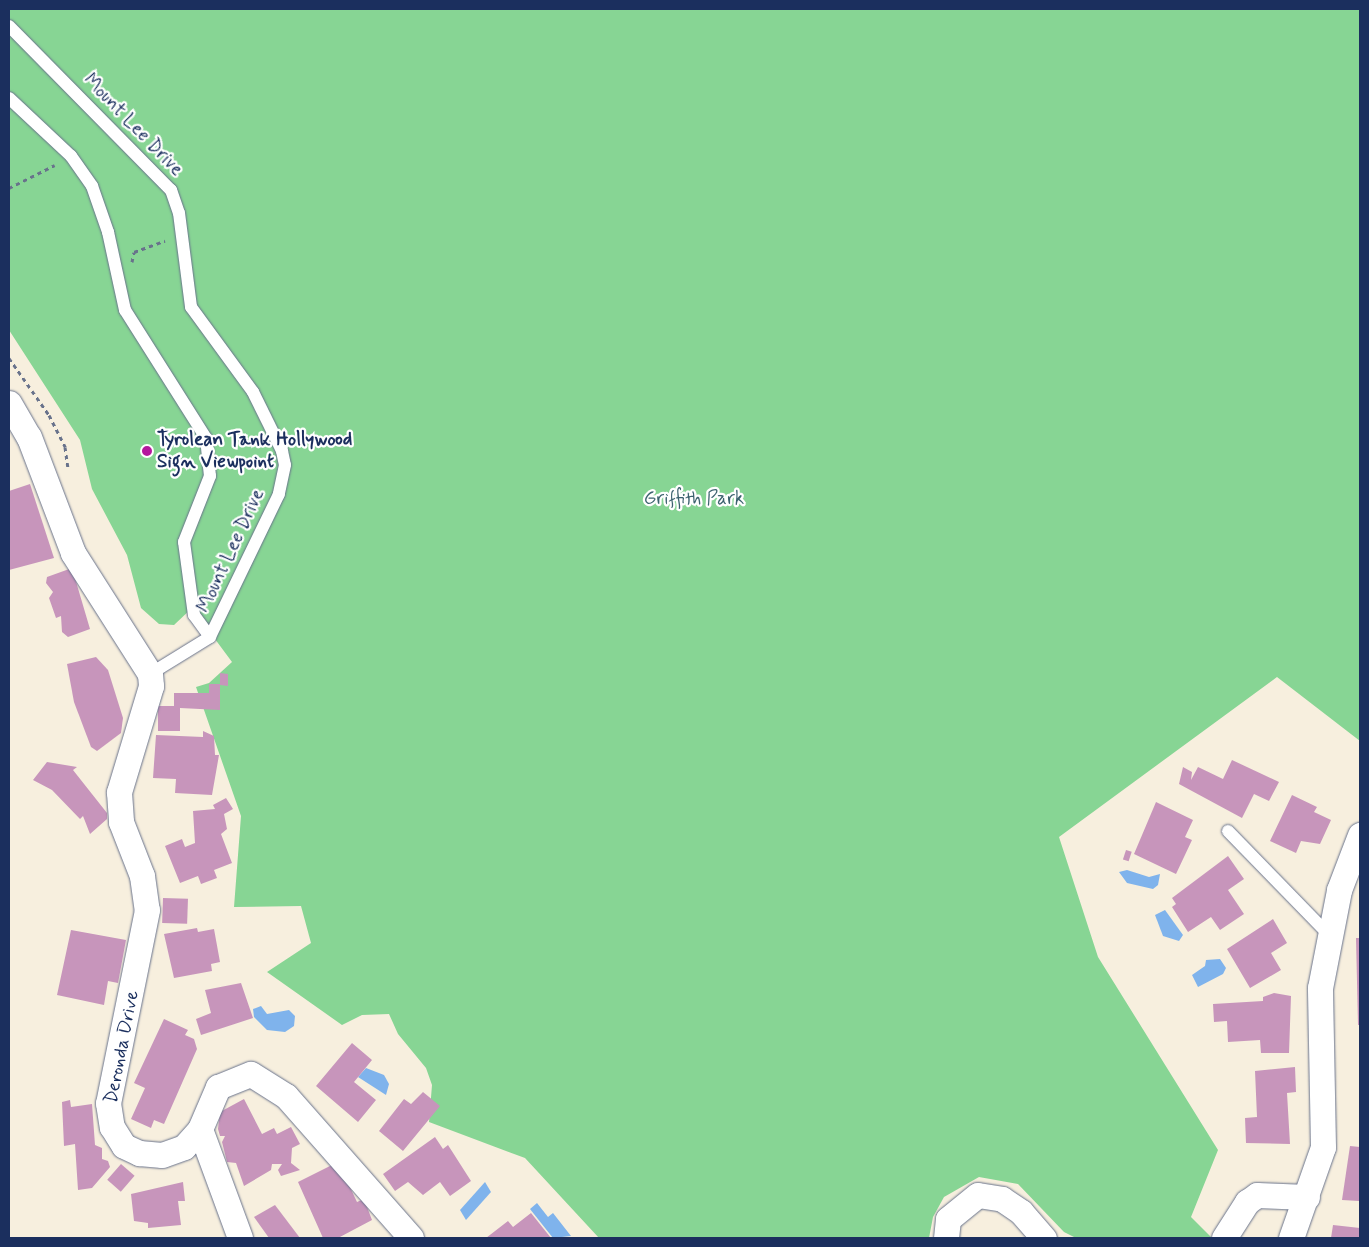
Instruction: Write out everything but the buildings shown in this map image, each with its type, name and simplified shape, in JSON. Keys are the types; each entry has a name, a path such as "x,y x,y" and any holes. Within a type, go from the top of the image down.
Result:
{"street":[{"path":"9,403 29,438 73,553 150,674"},
{"name":"Deronda Drive","path":"150,674 119,808 146,894 146,929 108,1103 120,1139 140,1153 162,1156 184,1147 200,1129 218,1087 251,1074 269,1081 411,1238"},
{"path":"1291,1238 1323,1147 1320,988 1332,938 1350,894 1360,835"},
{"path":"200,1129 240,1238"},
{"path":"946,1238 948,1219 978,1195 1002,1199 1021,1212 1044,1238"},
{"path":"1224,1238 1247,1202 1257,1195 1307,1197"}],"lane":[{"name":"Mount Lee Drive","path":"9,26 165,180 176,201 191,307 253,392 277,438 285,465 273,508 210,637 150,674"},
{"path":"9,98 71,156 87,178 108,232 125,310 199,424 210,450 210,476 184,542 194,615 210,637"},
{"path":"1228,831 1332,938"}],"path":[{"path":"9,188 50,165 70,166 87,178"},
{"path":"108,232 118,233 124,252 134,263 134,252 168,240 181,229"}],"green space":[{"name":"Griffith Park","path":"9,9 1360,9 1360,741 1277,677 1059,837 1098,957 1218,1150 1191,1217 1212,1238 1076,1238 1064,1232 1018,1184 979,1177 944,1197 933,1217 929,1238 599,1238 525,1158 429,1122 432,1085 426,1068 398,1034 389,1014 362,1015 342,1025 267,972 311,943 301,906 234,907 241,816 196,687 209,683 232,662 192,608 174,625 159,624 141,608 127,555 92,489 80,440 9,330"}],"water":[{"path":"1127,870 1149,877 1160,874 1158,885 1153,889 1127,883 1119,872"},
{"path":"1165,910 1183,935 1179,941 1163,936 1155,915"},
{"path":"1220,959 1226,968 1223,974 1198,987 1192,975 1205,966 1206,960"},
{"path":"261,1006 267,1014 289,1010 295,1016 294,1026 285,1032 267,1030 254,1017 253,1009"},
{"path":"366,1068 384,1075 389,1084 386,1095 358,1077"},
{"path":"485,1182 491,1192 466,1220 460,1210"},
{"path":"537,1203 548,1217 553,1213 571,1236 553,1238 530,1209"}],"place":[{"name":"Tyrolean Tank Hollywood Sign Viewpoint","path":"147,451"}]}
